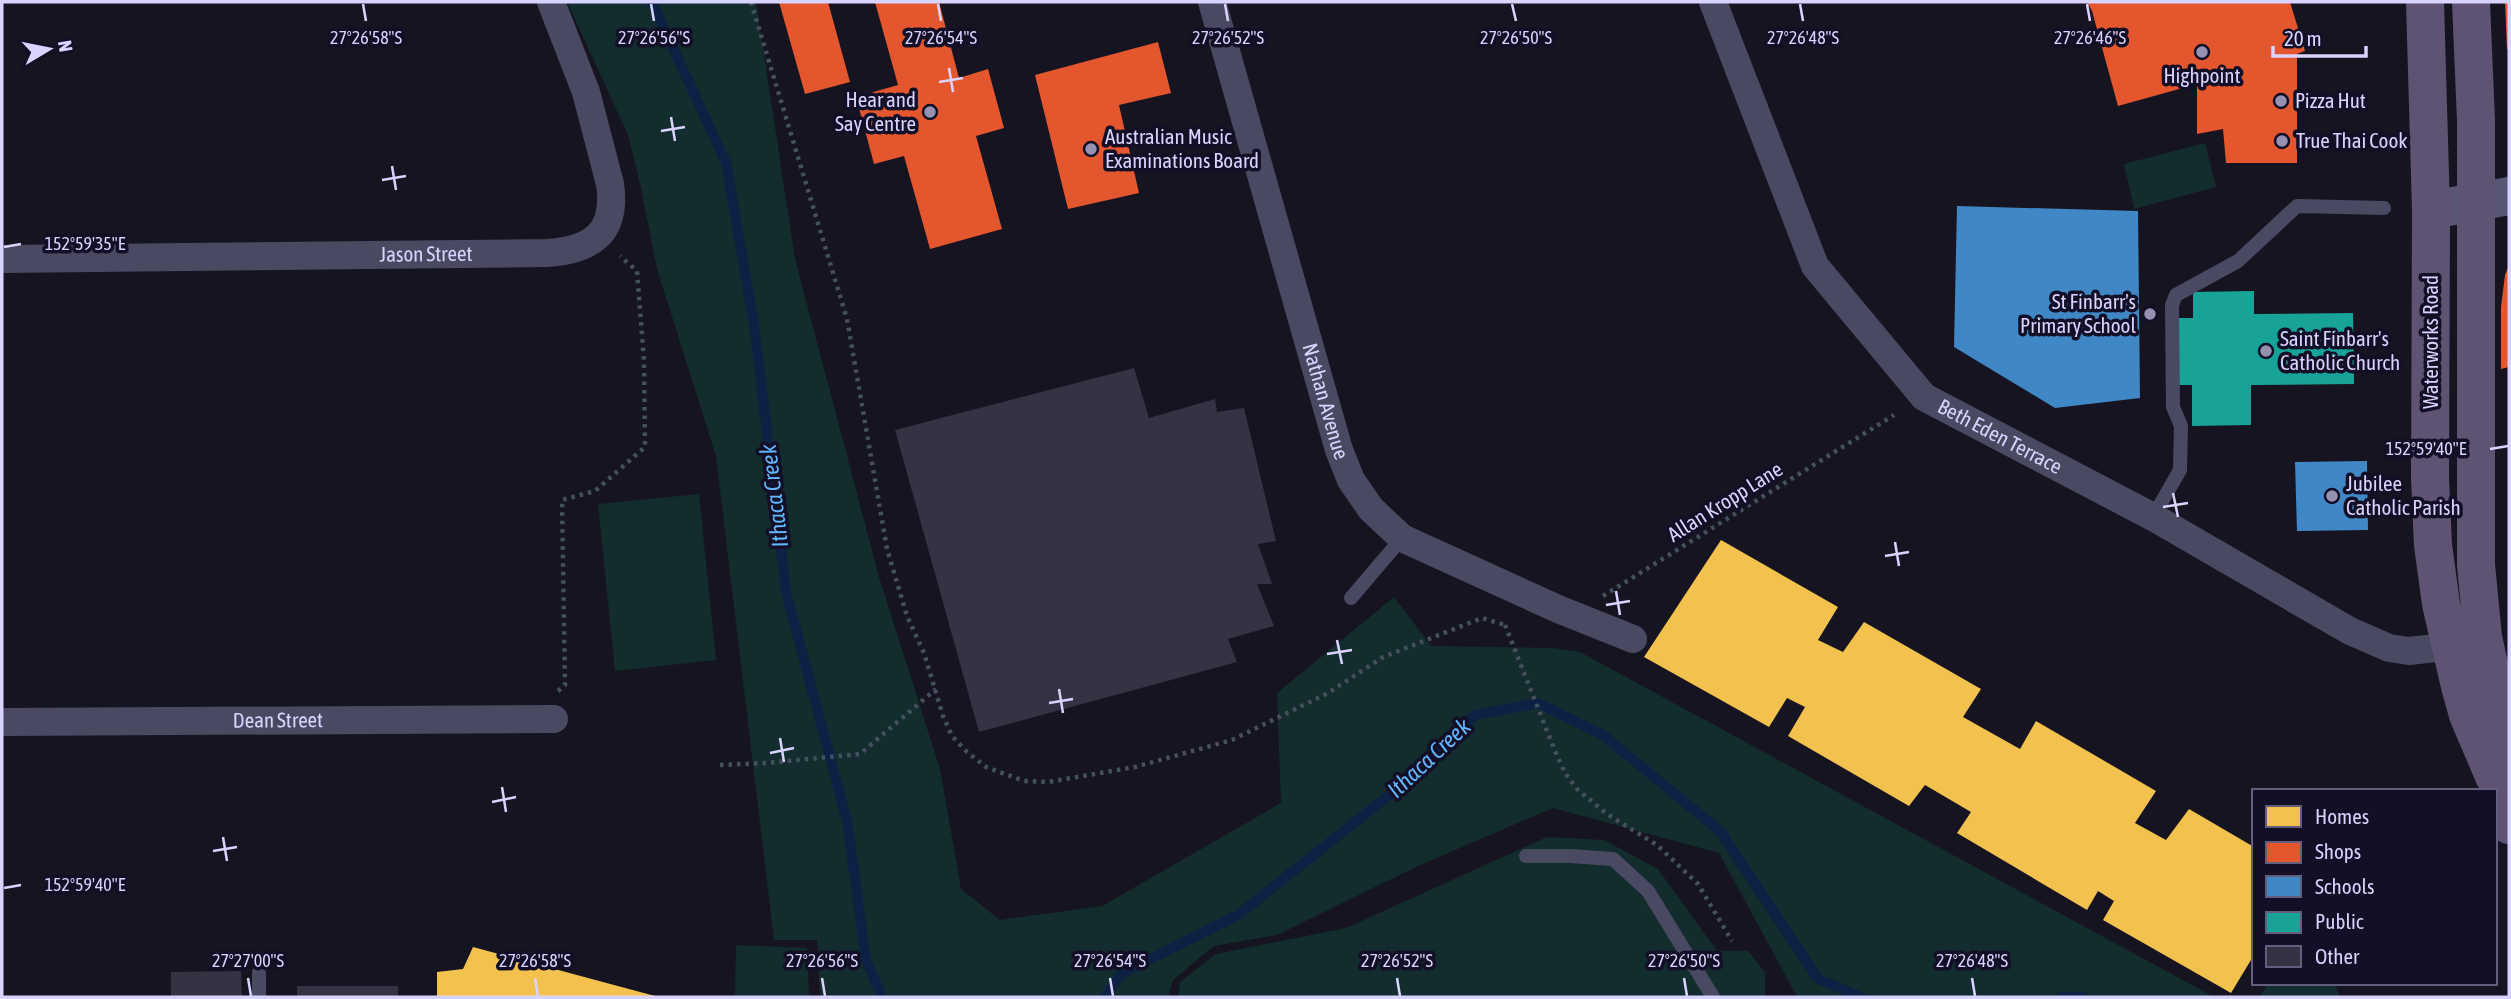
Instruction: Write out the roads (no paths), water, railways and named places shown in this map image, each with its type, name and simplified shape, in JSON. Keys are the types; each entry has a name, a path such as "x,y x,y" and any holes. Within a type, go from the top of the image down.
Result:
{"main road":[{"name":"Waterworks Road","path":"2425,2 2431,210 2431,501 2436,575 2467,640"},
{"name":"Waterworks Road","path":"2471,2 2476,109 2493,200 2475,525 2479,604 2467,640 2468,715 2506,811"},
{"path":"2431,210 2493,200"}],"street":[{"name":"Jason Street","path":"2,259 547,253 573,249 598,236 610,219 612,199 586,92 551,2"},
{"name":"Nathan Avenue","path":"1212,2 1339,450 1351,480 1371,509 1402,538 1633,639"},
{"name":"Beth Eden Terrace","path":"1713,2 1815,266 1924,397 2153,517 2350,631 2389,648 2409,651 2467,640"},
{"name":"Dean Street","path":"2,722 554,719"}],"lane":[{"path":"2153,517 2180,470 2181,426 2173,407 2172,305 2176,295 2238,261 2297,206 2384,208"},
{"path":"1351,598 1402,538"},
{"path":"1526,856 1613,859 1648,891 1713,997"},
{"path":"259,972 259,997"}],"waterway":[{"name":"Ithaca Creek","path":"652,2 726,163 754,324 786,592 847,821 866,960 882,997"},
{"name":"Ithaca Creek","path":"1105,997 1121,974 1238,915 1417,773 1475,715 1538,703 1603,735 1720,831 1818,979 1861,997"},
{"name":"Ithaca Creek","path":"2061,997 2083,997"}],"place":[{"name":"Highpoint","path":"2202,52"},
{"name":"Pizza Hut","path":"2281,101"},
{"name":"Hear and Say Centre","path":"930,112"},
{"name":"True Thai Cook","path":"2282,141"},
{"name":"Australian Music Examinations Board","path":"1091,149"},
{"name":"St Finbarr's Primary School","path":"2150,314"},
{"name":"Saint Finbarr's Catholic Church","path":"2266,351"},
{"name":"Jubilee Catholic Parish","path":"2332,496"}]}
